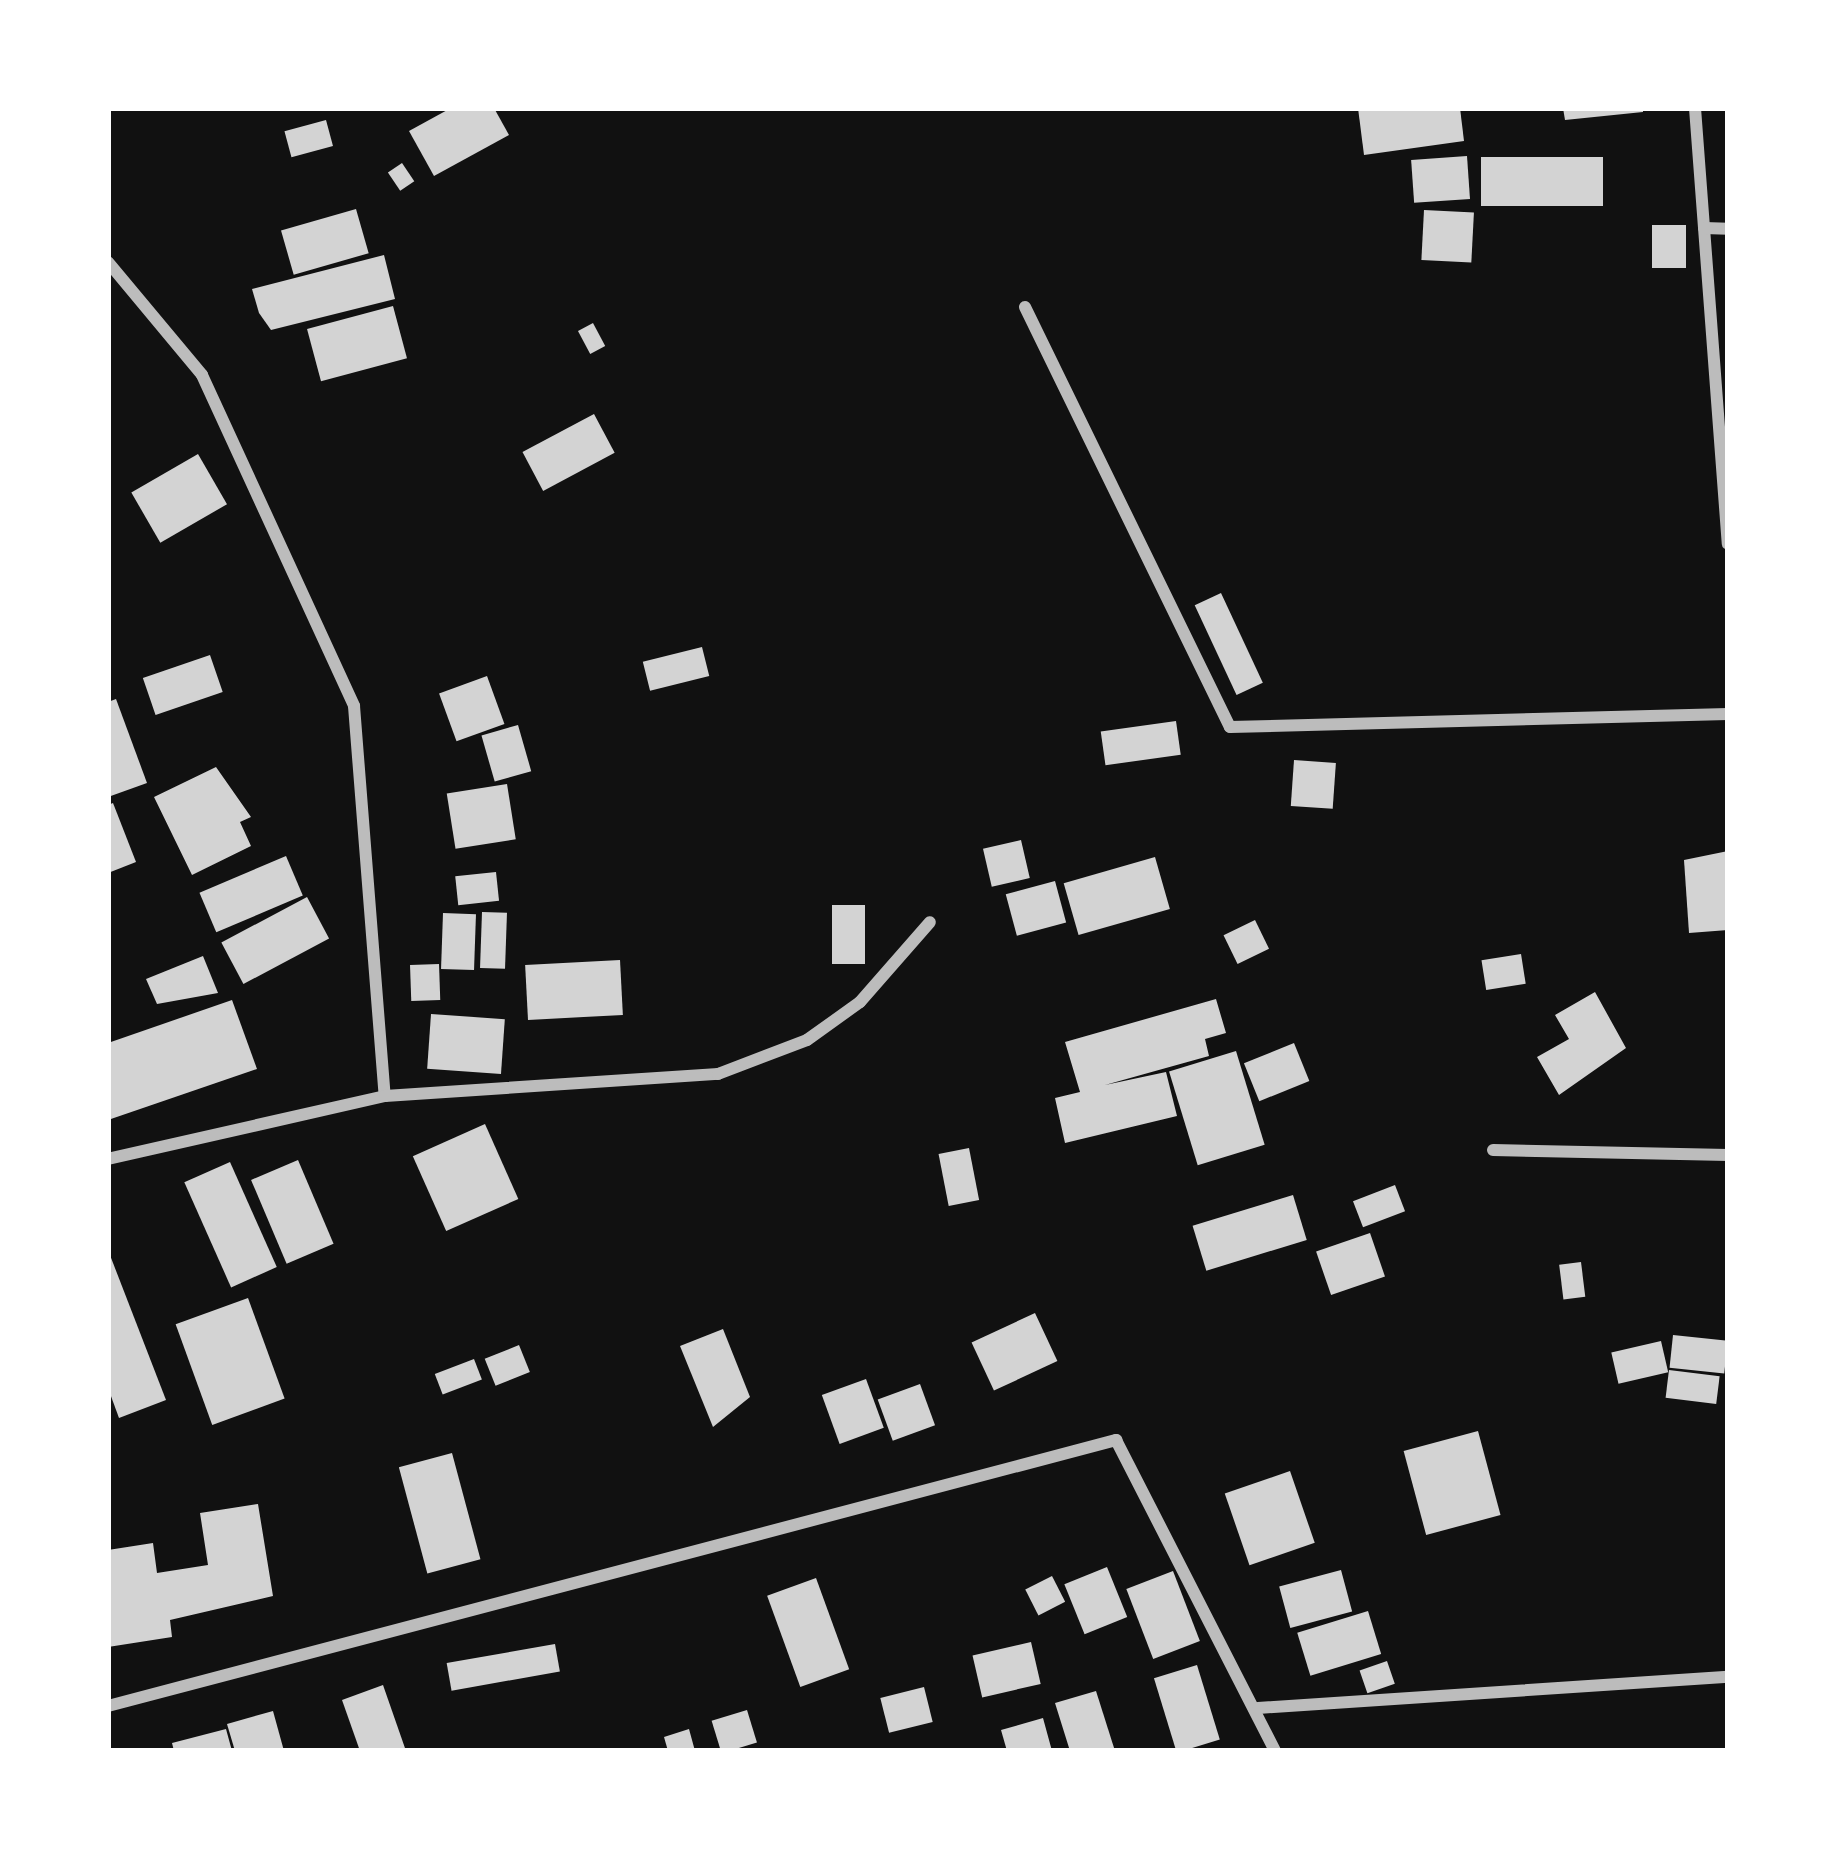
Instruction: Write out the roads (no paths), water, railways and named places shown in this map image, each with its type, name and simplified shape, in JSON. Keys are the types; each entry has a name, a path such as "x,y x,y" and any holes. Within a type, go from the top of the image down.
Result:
{"street":[{"path":"1695,108 1728,544"},
{"path":"1704,228 1728,229"},
{"path":"108,262 202,375 354,706 385,1096"},
{"path":"1025,307 1230,727 1728,714"},
{"path":"108,1159 385,1096 718,1074 806,1040 860,1002 930,922"},
{"path":"1493,1150 1728,1155"},
{"path":"108,1706 1116,1440 1258,1708 1274,1751"},
{"path":"1258,1708 1728,1677"}]}
